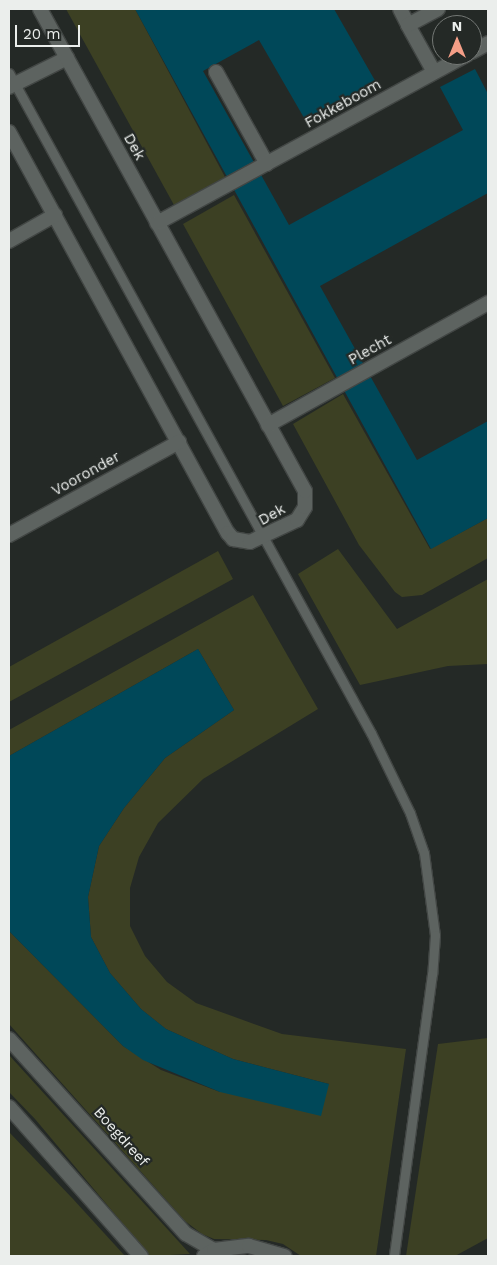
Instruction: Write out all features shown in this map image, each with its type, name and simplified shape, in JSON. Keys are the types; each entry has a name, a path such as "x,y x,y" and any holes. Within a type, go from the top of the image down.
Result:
{"street":[{"name":"Dek","path":"9,132 233,539 250,542 263,539 298,520 303,514 307,499 268,424 40,9"},
{"path":"400,9 434,72"},
{"path":"408,25 438,9"},
{"path":"11,82 67,58"},
{"name":"Fokkeboom","path":"157,223 447,65"},
{"path":"216,72 263,166"},
{"path":"9,241 55,215"},
{"name":"Plecht","path":"268,424 488,303"},
{"name":"Vooronder","path":"9,535 179,442"},
{"name":"Boegdreef","path":"9,1039 186,1234 209,1253"},
{"path":"9,1107 141,1256"},
{"path":"209,1253 249,1246 285,1256"}],"lane":[{"path":"11,82 395,778 424,853 435,935 434,954 394,1256"}],"green space":[{"path":"66,9 135,9 225,177 174,205"},
{"path":"234,195 335,378 283,406 183,224"},
{"path":"343,394 430,549 488,518 488,558 422,595 402,597 395,592 359,545 293,424"},
{"path":"338,549 397,629 488,579 488,664 448,666 360,685 298,574"},
{"path":"218,551 233,579 9,702 9,667"},
{"path":"253,595 318,709 203,779 158,823 139,857 130,888 130,926 145,956 167,982 196,1003 282,1034 406,1049 376,1256 301,1256 283,1244 266,1240 214,1239 202,1234 185,1221 9,1024 9,931 123,1046 161,1070 220,1092 329,1084 233,1059 166,1029 141,1009 110,973 91,937 88,897 99,846 124,808 165,758 234,710 198,649 9,756 9,730"},
{"path":"488,1038 488,1238 455,1256 406,1256 438,1044"},
{"path":"9,1055 190,1254 150,1256 35,1119 9,1092"},
{"path":"9,1132 73,1199 125,1256 9,1256"}],"water":[{"path":"135,9 334,9 377,84 307,123 259,40 203,71 289,225 463,130 440,87 475,69 488,94 488,193 320,286 417,460 488,421 488,518 431,549"},
{"path":"198,649 234,710 165,758 124,808 99,846 88,897 91,937 110,973 141,1009 166,1029 233,1059 329,1084 321,1116 220,1092 143,1060 123,1046 9,931 9,756"}]}
